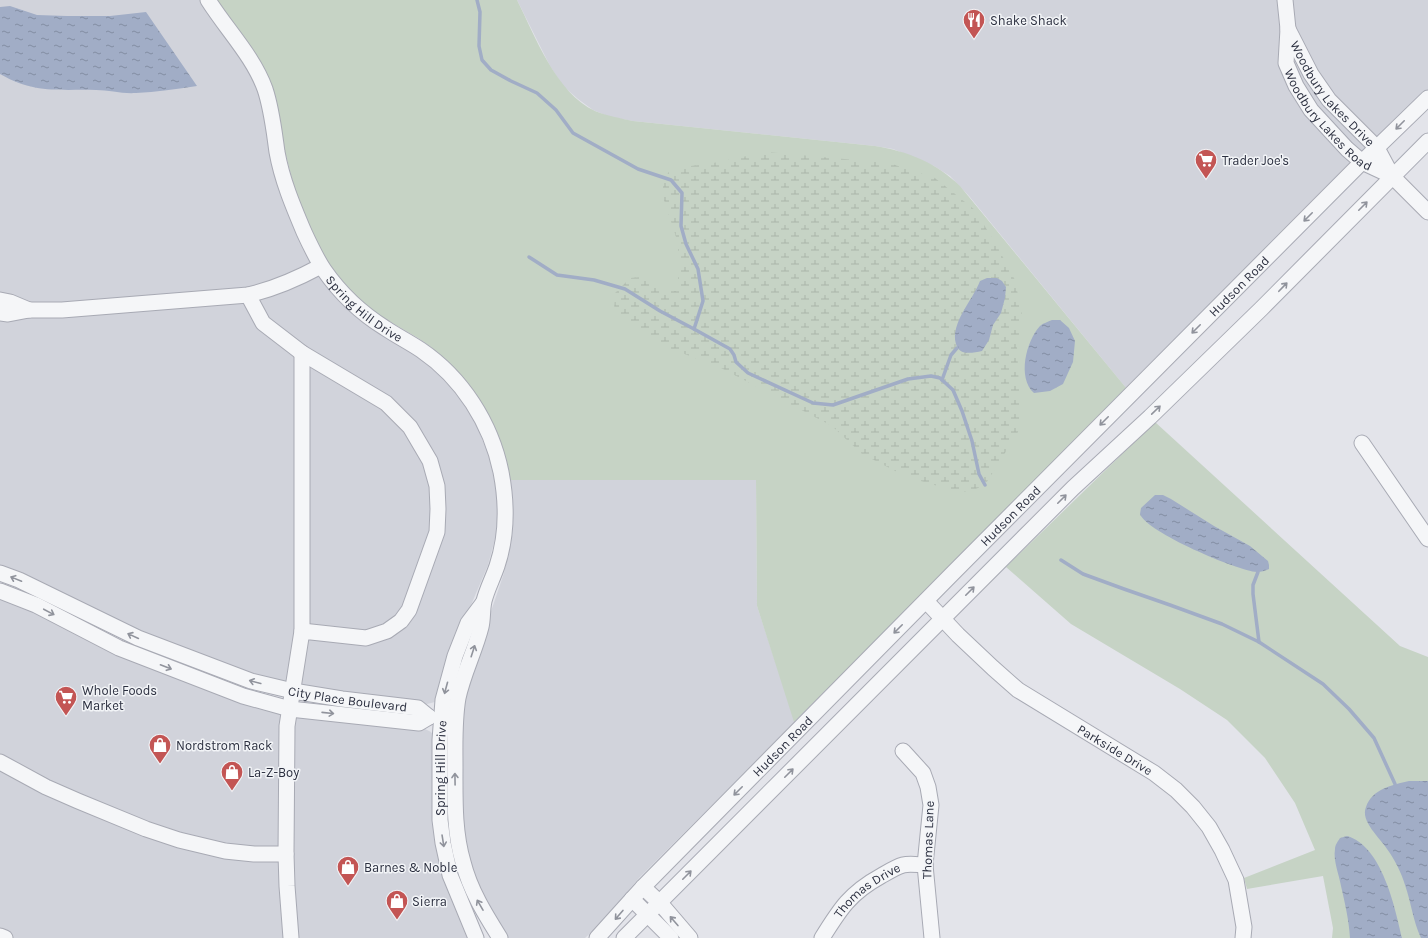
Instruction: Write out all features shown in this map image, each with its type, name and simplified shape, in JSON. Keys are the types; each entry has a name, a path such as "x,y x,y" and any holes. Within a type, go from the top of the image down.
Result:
{"street":[{"name":"Spring Hill Drive","path":"208,0 253,64 259,76 269,103 281,167 289,196 321,266 339,289 356,306 383,327 423,351 448,372 468,396 484,423 498,461 503,486 505,514 500,555 484,602 481,626 458,697 442,719 440,740 440,801 443,843 453,882 476,938"},
{"name":"Woodbury Lakes Road","path":"1285,0 1288,30 1286,64 1296,86 1311,110 1347,148 1362,162 1392,176"},
{"name":"Woodbury Lakes Drive","path":"1288,30 1311,74 1329,100 1377,148 1392,176"},
{"name":"Hudson Road","path":"597,938 643,886 1362,162 1428,98"},
{"name":"Hudson Road","path":"624,938 1073,488 1261,309 1428,141"},
{"path":"1392,176 1428,212"},
{"path":"0,313 8,314 29,310 62,310 248,295 289,282 321,266"},
{"path":"248,295 263,323 302,353 386,403 410,427 430,461 437,486 438,510 436,532 426,565 409,610 401,621 386,631 366,638 302,631"},
{"path":"0,300 10,302 29,310"},
{"path":"292,938 287,886 286,854 287,726 302,631 302,353"},
{"path":"1362,443 1428,539"},
{"name":"City Place Boulevard","path":"0,573 19,580 138,638 251,681 293,691 342,699 418,708 442,719"},
{"name":"City Place Boulevard","path":"0,591 36,604 119,648 243,696 290,709 419,722 442,719"},
{"name":"Parkside Drive","path":"926,602 993,668 1018,690 1154,773 1176,790 1193,807 1209,826 1236,880 1244,927 1243,938"},
{"name":"Spring Hill Drive","path":"442,719 460,854 474,894 500,938"},
{"name":"Thomas Lane","path":"903,751 923,773 928,787 931,805 925,865 932,938"},
{"path":"0,762 46,787 78,802 146,829 179,840 225,851 254,854 286,854"},
{"name":"Thomas Drive","path":"822,938 849,899 865,885 904,865 925,865"},
{"path":"643,886 660,903 690,938"},
{"path":"632,899 671,938"},
{"path":"0,936 5,938"}],"shaded area":[{"path":"0,0 200,0 213,21 237,51 253,79 262,104 283,199 292,224 330,290 344,306 360,320 404,347 439,374 456,393 474,420 488,453 495,483 498,511 496,535 488,565 452,650 437,700 435,702 427,704 345,696 289,687 141,635 0,568"},
{"path":"517,0 1428,0 1428,98 1131,394 969,196 950,176 934,166 893,149 633,121 610,117 593,110 562,85 549,64"},
{"path":"510,480 756,480 757,606 795,722 639,878 600,924 585,938 507,938 500,928 470,871 460,796 464,699 481,641 504,573 509,551 513,512"},
{"path":"0,595 227,695 423,728 431,732 433,735 436,810 471,938 0,938"}],"green space":[{"path":"217,0 517,0 539,46 558,77 581,103 595,111 609,116 633,121 875,146 899,151 921,159 942,171 960,186 1127,389 794,722 757,606 756,480 510,480 453,367 431,347 366,306 348,288 326,260 313,234 295,190 285,152 278,109 262,65 252,48"},
{"path":"767,152 889,163 935,178 975,210 997,246 1015,280 1022,315 1017,347 1020,408 1018,432 985,485 971,491 958,492 907,477 862,454 832,426 721,368 656,343 614,311 615,293 630,278 640,277 664,291 676,291 680,266 677,240 663,197 663,183 669,171 683,167 713,163"},
{"path":"1155,422 1400,646 1428,657 1428,938 1332,938 1333,928 1323,876 1247,889 1244,878 1315,850 1295,803 1265,758 1227,720 1180,689 1071,624 1006,567"}],"water":[{"path":"10,6 37,15 110,16 146,12 197,86 131,93 101,90 58,90 36,88 24,85 0,74 0,7"},
{"path":"987,278 997,278 1002,281 1006,287 1001,313 993,325 989,340 982,351 966,353 960,350 956,344 956,328 980,281"},
{"path":"1052,320 1060,320 1069,328 1075,341 1073,362 1063,384 1050,391 1034,393 1026,378 1025,360 1027,350 1040,326"},
{"path":"1155,495 1163,495 1171,499 1214,526 1250,546 1268,561 1269,569 1257,572 1232,565 1213,558 1158,531 1146,522 1140,514 1141,508"},
{"path":"1409,781 1428,781 1428,938 1421,938 1400,871 1390,853 1368,824 1365,812 1369,801 1378,792 1390,786"},
{"path":"1347,836 1359,842 1378,864 1391,895 1402,938 1350,938 1347,912 1335,863 1337,843 1340,838"}],"waterway":[{"path":"477,0 480,12 479,46 482,60 491,70 537,93 556,110 573,133 638,169 671,180 682,193 681,226 686,244 698,269 703,301 694,329 730,349 736,362 748,373 813,403 833,405 908,379 931,376 940,378 953,390 962,411 972,441 979,474 985,485"},
{"path":"529,257 557,275 594,280 625,289 660,311 694,329"},
{"path":"942,380 951,355 957,348"},
{"path":"1061,560 1083,574 1222,624 1259,642 1323,684 1349,709 1374,738 1395,784"},
{"path":"1258,572 1253,585 1253,594 1259,642"}],"place":[{"name":"Shake Shack","path":"974,40"},
{"name":"Trader Joe's","path":"1206,180"},
{"name":"Whole Foods Market","path":"66,716"},
{"name":"Nordstrom Rack","path":"160,764"},
{"name":"La-Z-Boy","path":"232,792"},
{"name":"Barnes & Noble","path":"348,886"},
{"name":"Sierra","path":"397,920"}]}
